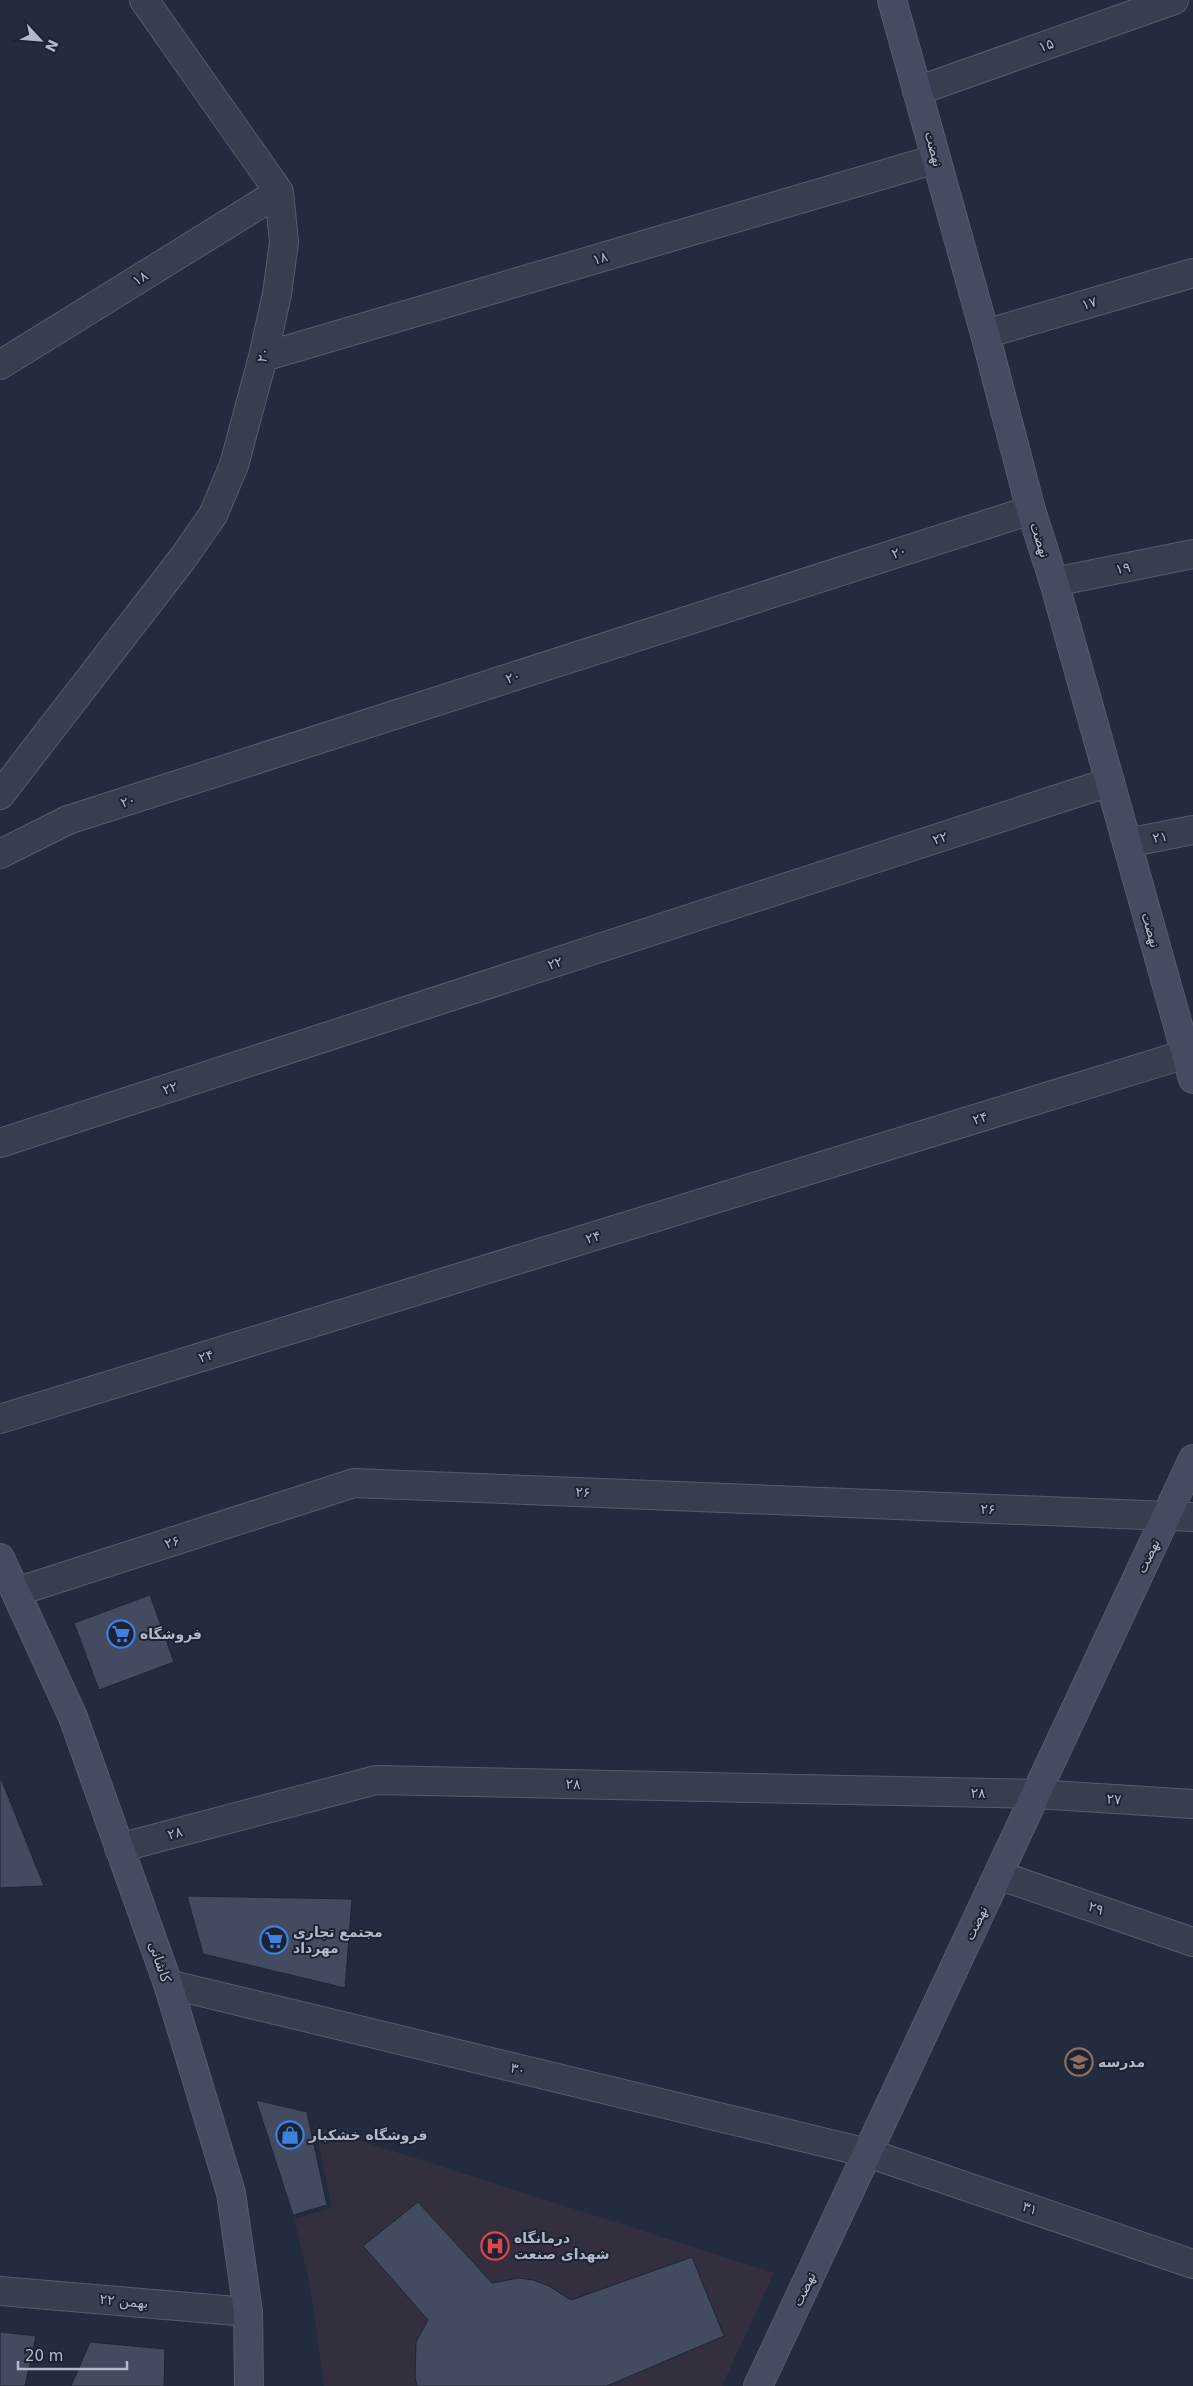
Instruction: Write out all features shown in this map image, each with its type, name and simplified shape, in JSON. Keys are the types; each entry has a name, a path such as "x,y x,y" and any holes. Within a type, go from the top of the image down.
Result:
{"main road":[{"name":"نهضت","path":"892,0 985,334 1031,510 1054,582 1190,1067"},
{"name":"نهضت","path":"758,2386 1036,1794 1180,1516 1193,1459"},
{"name":"کاشانی","path":"1,1564 16,1592 73,1716 168,1984 231,2193 248,2312 249,2386"}],"street":[{"name":"۲۰","path":"0,795 183,558 213,515 234,465 263,357 277,294 284,242 279,192 144,0"},
{"name":"۱۵","path":"917,91 1174,0"},
{"name":"۱۸","path":"263,357 936,159"},
{"name":"۱۸","path":"0,364 279,192"},
{"name":"۱۷","path":"985,334 1193,273"},
{"name":"۲۰","path":"0,854 68,820 1031,510"},
{"name":"۱۹","path":"1054,582 1193,554"},
{"name":"۲۲","path":"0,1143 1110,782"},
{"name":"۲۱","path":"1127,843 1193,830"},
{"name":"۲۴","path":"0,1419 1190,1067"},
{"name":"۲۶","path":"16,1592 354,1483 1180,1516"},
{"name":"۲۸","path":"119,1848 376,1780 1036,1794"},
{"name":"۲۷","path":"1036,1794 1193,1804"},
{"name":"۲۹","path":"998,1875 1193,1942"},
{"name":"۳۰","path":"168,1984 868,2153"},
{"name":"۳۱","path":"868,2153 1193,2264"},
{"name":"۲۲ بهمن","path":"0,2291 248,2312"}],"shaded area":[{"name":"درمانگاه شهدای صنعت","path":"315,2126 774,2273 722,2386 324,2386 310,2285 294,2219 332,2208"}],"building":[{"name":"فروشگاه","path":"150,1595 174,1662 99,1690 74,1623"},
{"path":"0,1776 44,1886 0,1888"},
{"name":"مجتمع تجاری مهرداد","path":"187,1896 352,1899 345,1988 203,1954"},
{"name":"فروشگاه خشکبار","path":"256,2100 307,2112 327,2205 293,2215"},
{"path":"418,2202 492,2283 518,2278 533,2280 549,2286 571,2300 692,2257 724,2336 607,2386 417,2386 415,2377 416,2342 428,2320 363,2246"},
{"path":"0,2332 36,2336 25,2386 0,2386"},
{"path":"90,2342 165,2349 164,2386 71,2386"}],"place":[{"name":"فروشگاه","path":"121,1634"},
{"name":"مجتمع تجاری مهرداد","path":"274,1940"},
{"name":"مدرسه","path":"1079,2062"},
{"name":"فروشگاه خشکبار","path":"290,2135"},
{"name":"درمانگاه شهدای صنعت","path":"495,2246"}]}
